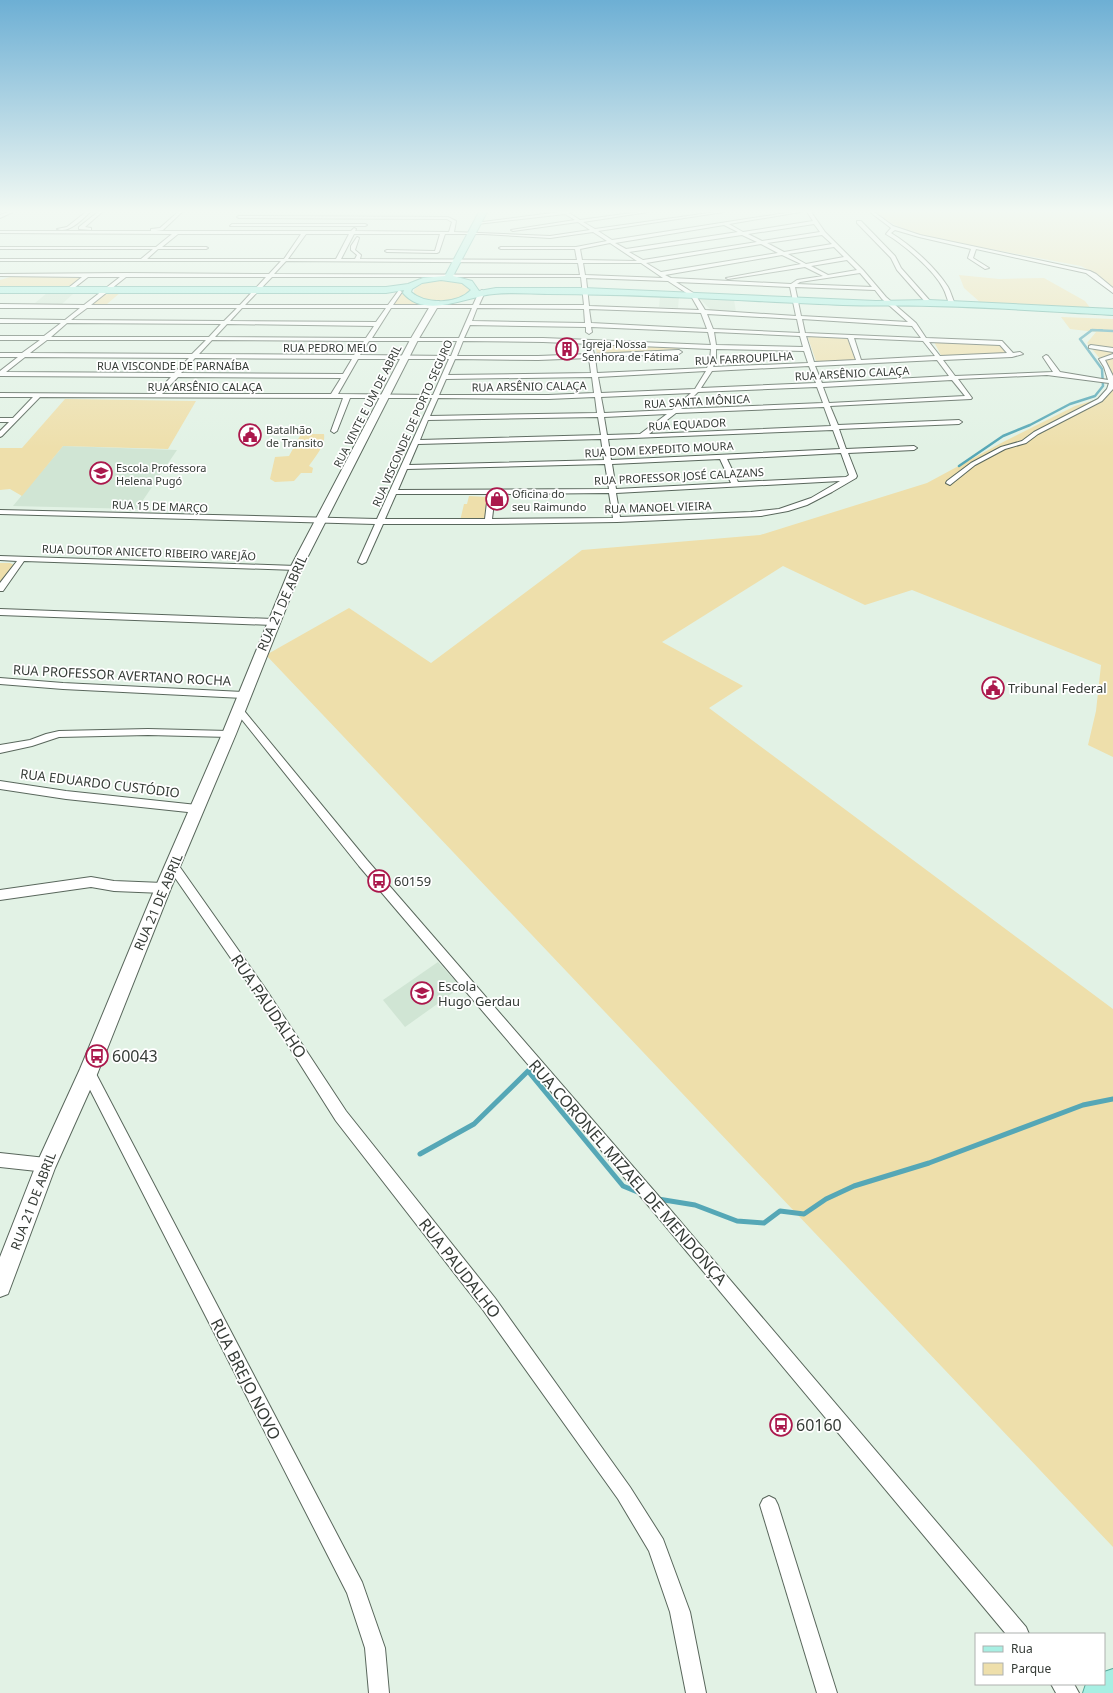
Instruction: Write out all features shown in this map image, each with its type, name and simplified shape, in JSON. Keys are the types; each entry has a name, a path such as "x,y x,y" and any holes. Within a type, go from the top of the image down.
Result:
{"main road":[{"path":"409,291 422,301 435,304 458,300 471,291"},
{"path":"478,291 489,291"},
{"path":"584,291 796,301 909,302 1113,312"},
{"path":"891,303 916,307 1113,317"},
{"path":"1099,1693 1113,1685"}],"street":[{"path":"0,374 105,291"},
{"path":"156,396 255,291"},
{"path":"333,397 356,357 399,291"},
{"path":"584,291 597,395 617,520"},
{"path":"642,436 676,411 698,391 711,369 715,348 712,331 705,312 693,295 687,291"},
{"path":"794,291 806,349 844,451 850,477"},
{"path":"860,291 866,294"},
{"path":"879,291 914,324 939,359 955,378"},
{"path":"918,291 929,303"},
{"path":"947,291 952,304"},
{"name":"RUA VISCONDE DE PORTO SEGURO","path":"362,562 482,292"},
{"path":"873,296 891,303"},
{"path":"0,306 390,306 435,304 586,307 914,324"},
{"name":"RUA VINTE E UM DE ABRIL","path":"320,521 414,340 435,304"},
{"path":"0,321 378,324"},
{"path":"467,323 588,325 1002,343 1012,355"},
{"path":"850,336 859,362"},
{"path":"0,338 460,340 541,349 591,342 715,348 806,349"},
{"name":"RUA PEDRO MELO","path":"0,355 452,358 541,349 592,357 684,352 707,347"},
{"path":"1091,347 1113,350"},
{"name":"RUA FARROUPILHA","path":"444,377 595,375 1020,354"},
{"path":"950,484 973,464 988,458 1003,448 1024,442 1036,433 1059,420 1100,400 1110,389 1106,381 1110,366 1102,359 1113,356"},
{"path":"1046,357 1057,374"},
{"name":"RUA VISCONDE DE PARNAÍBA","path":"0,374 345,376"},
{"name":"RUA ARSÊNIO CALAÇA","path":"0,394 435,397 597,395 1057,374 1106,381"},
{"name":"RUA SANTA MÔNICA","path":"426,418 601,415 969,398 955,378"},
{"path":"0,435 38,395"},
{"path":"334,430 347,397"},
{"path":"0,420 14,420"},
{"name":"RUA EQUADOR","path":"416,442 604,438 959,422"},
{"name":"RUA DOM EXPEDITO MOURA","path":"404,467 608,462 914,448"},
{"path":"723,457 735,484"},
{"name":"RUA MANOEL VIEIRA","path":"320,521 488,522 617,520 748,514 780,511 800,505 850,477"},
{"name":"RUA PROFESSOR JOSÉ CALAZANS","path":"392,492 613,491 850,477"},
{"path":"488,522 492,492"},
{"name":"RUA 15 DE MARÇO","path":"0,512 320,521"},
{"name":"RUA 21 DE ABRIL","path":"0,1286 46,1165 88,1072 163,888 229,734 272,622 296,568 320,521"},
{"name":"RUA DOUTOR ANICETO RIBEIRO VAREJÃO","path":"0,558 296,568"},
{"path":"0,588 22,559"},
{"path":"0,612 272,622"},
{"name":"RUA PROFESSOR AVERTANO ROCHA","path":"0,681 241,702"},
{"name":"RUA CORONEL MIZAEL DE MENDONÇA","path":"241,702 363,863 636,1180 1018,1633"},
{"path":"0,749 32,743 58,734 148,732 229,734"},
{"name":"RUA EDUARDO CUSTÓDIO","path":"0,785 66,795 197,809"},
{"name":"RUA PAUDALHO","path":"173,866 261,992 341,1116 489,1304 624,1493 656,1546 680,1612 696,1693"},
{"path":"0,895 92,882 114,886 163,888"},
{"name":"RUA BREJO NOVO","path":"88,1072 355,1590 376,1648 379,1693"},
{"path":"0,1160 46,1165"},
{"path":"769,1505 827,1693"},
{"path":"1062,1685 1069,1693"}],"shaded area":[{"path":"47,293 74,293 62,304 35,303"},
{"path":"660,297 679,297 678,308 659,307"},
{"path":"700,299 734,300 736,312 711,310"},
{"name":"Escola Professora Helena Pugó","path":"63,446 177,450 137,509 13,506"},
{"name":"Escola Hugo Gerdau","path":"438,962 461,987 405,1027 383,1000"}],"green space":[{"path":"414,291 469,291 461,298 444,301 435,301 419,297 414,294"},
{"path":"967,291 1067,291 1085,301 1091,309 981,303"},
{"path":"106,292 121,292 107,304 91,304"},
{"path":"402,294 411,299 426,305 394,304"},
{"path":"1061,317 1113,319 1113,757 1088,745 1096,711 1101,665 912,590 865,605 783,566 662,642 743,686 709,708 1113,1009 1113,1547 266,655 349,608 431,663 582,550 760,535 927,483 1005,441 1075,406 1101,398 1109,386 1106,366 1087,343 1096,332 1070,329"},
{"path":"811,336 852,339 860,360 820,363 816,361 808,338"},
{"path":"934,342 1001,345 1009,354 942,357"},
{"path":"596,344 675,347 679,349 597,354"},
{"path":"65,399 196,401 168,449 63,446 22,496 10,489 0,490 0,448 22,448"},
{"path":"301,434 324,434 322,447 309,466 313,468 312,473 301,473 294,481 275,482 270,479 275,457 289,456"},
{"path":"469,496 487,497 486,519 460,521 464,504 467,504"},
{"path":"0,563 10,563 14,565 0,584"}],"waterway":[{"path":"959,466 1003,436 1030,425 1070,404 1095,396 1103,386 1102,369 1080,339 1092,330"},
{"path":"1092,330 1102,330"},
{"path":"1092,330 1113,331"},
{"path":"420,1154 474,1124 528,1071 623,1186 640,1193"},
{"path":"658,1199 695,1205 737,1221 764,1223 780,1211 804,1214 826,1199 854,1186 929,1163 1083,1105 1113,1099"}],"place":[{"name":"Igreja Nossa Senhora de Fátima","path":"567,349"},
{"name":"Batalhão de Transito","path":"250,435"},
{"name":"Escola Professora Helena Pugó","path":"101,473"},
{"name":"Oficina do seu Raimundo","path":"497,499"},
{"name":"Tribunal Federal","path":"993,688"},
{"name":"60159","path":"379,881"},
{"name":"Escola Hugo Gerdau","path":"422,993"},
{"name":"60043","path":"97,1056"},
{"name":"60160","path":"781,1425"}]}
